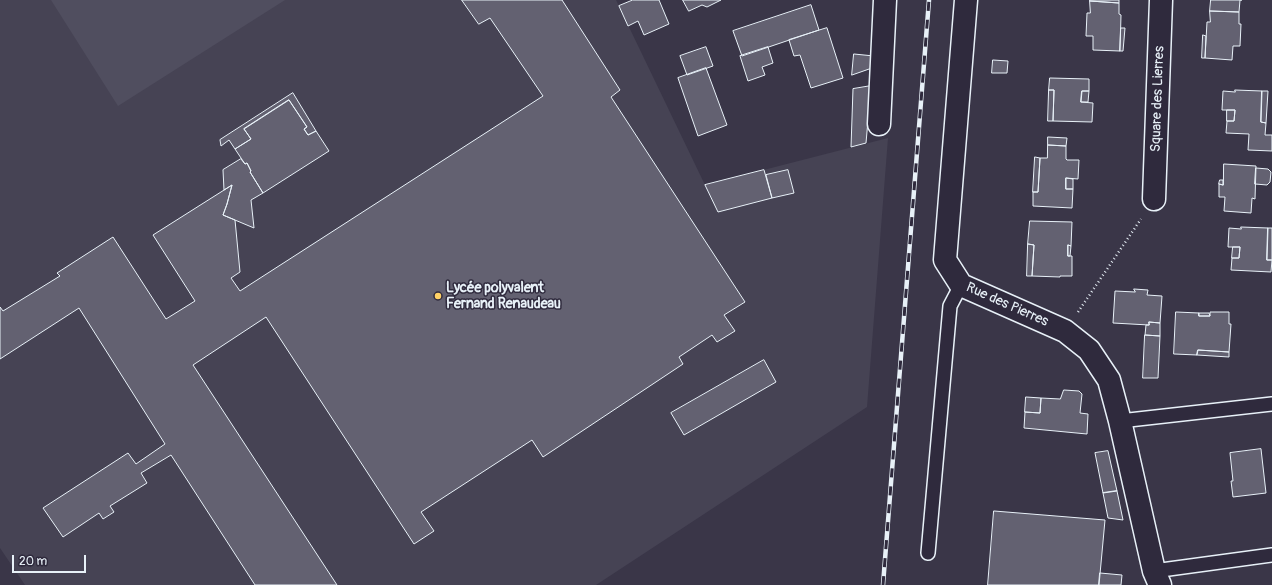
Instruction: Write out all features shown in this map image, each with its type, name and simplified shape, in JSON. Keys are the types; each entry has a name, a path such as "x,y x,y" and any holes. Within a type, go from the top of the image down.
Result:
{"street":[{"path":"879,124 885,0"},
{"name":"Rue des Pierres","path":"966,0 945,260 961,285 1065,331 1089,350 1108,380 1120,421 1157,578"},
{"name":"Square des Lierres","path":"1154,199 1161,0"}],"lane":[{"path":"928,553 950,306 961,285"},
{"path":"1120,421 1272,404"},
{"path":"1157,578 1272,555"}],"path":[{"path":"1065,331 1154,199"}],"shaded area":[{"name":"Lycée polyvalent Fernand Renaudeau","path":"0,0 616,0 705,185 888,138 867,407 596,585 25,585 0,548"},
{"path":"51,0 285,0 118,106"}],"building":[{"path":"462,0 562,0 620,90 611,97 745,302 724,315 735,331 717,342 712,335 679,357 683,364 543,457 532,440 421,512 434,531 414,544 266,317 193,365 337,585 255,585 171,455 141,473 147,483 110,506 114,512 103,519 99,513 63,537 43,508 128,453 136,464 165,444 79,308 0,359 0,307 3,311 60,276 57,273 113,237 166,319 195,301 153,235 232,185 223,215 235,220 240,272 231,278 240,291 543,96 490,18 479,24"},
{"path":"633,0 659,0 669,24 644,35 638,21 628,26 619,6"},
{"path":"683,0 721,0 707,7 702,5 689,11"},
{"path":"1119,0 1119,3 1090,1"},
{"path":"1211,0 1240,0 1239,12 1210,11"},
{"path":"1090,1 1119,3 1119,14 1121,15 1120,51 1093,50 1093,36 1086,36 1087,13 1090,13"},
{"path":"811,5 819,30 742,56 733,31"},
{"path":"1210,11 1239,12 1239,24 1241,24 1240,46 1233,46 1232,60 1205,58 1207,22 1210,22"},
{"path":"827,28 843,78 811,88 800,55 794,56 789,40"},
{"path":"1121,28 1125,28 1123,51 1120,51"},
{"path":"1203,35 1206,36 1205,58 1202,58"},
{"path":"706,47 713,66 687,75 680,56"},
{"path":"768,47 773,63 762,67 765,75 748,81 740,56"},
{"path":"854,54 874,56 872,68 852,75"},
{"path":"993,60 1008,61 1007,73 992,73"},
{"path":"706,68 727,125 698,136 678,78"},
{"path":"1050,78 1089,79 1089,91 1082,91 1081,102 1093,103 1092,122 1053,121 1054,90 1049,90"},
{"path":"871,86 866,143 851,147 853,89"},
{"path":"1049,90 1054,90 1053,121 1048,121"},
{"path":"1235,90 1262,91 1261,122 1266,123 1265,135 1272,135 1272,151 1248,150 1249,134 1226,133 1227,121 1234,121 1235,110 1222,110 1223,91 1235,92"},
{"path":"1082,91 1089,91 1088,102 1081,102"},
{"path":"1262,91 1268,91 1266,123 1261,122"},
{"path":"293,93 316,131 308,135 304,129 307,127 289,100 244,129 251,139 235,149 229,140 221,146 220,140"},
{"path":"289,100 307,127 304,129 308,135 316,131 329,151 263,193 250,172 251,171 247,163 245,164 235,149 251,139 244,129"},
{"path":"1227,110 1235,110 1234,121 1227,121"},
{"path":"1048,137 1067,138 1066,146 1048,145"},
{"path":"1048,145 1066,146 1066,159 1079,160 1078,179 1066,178 1066,189 1073,189 1072,208 1033,206 1033,192 1038,192 1040,158 1047,158"},
{"path":"1035,157 1040,158 1038,192 1033,192"},
{"path":"241,159 245,164 247,163 251,171 250,172 263,193 251,200 254,228 223,215 232,185 224,190 223,170"},
{"path":"1224,164 1256,166 1255,199 1252,198 1251,213 1224,211 1225,197 1219,197 1219,184 1223,185"},
{"path":"1256,168 1268,169 1271,172 1270,182 1267,185 1255,184"},
{"path":"764,170 772,198 718,212 705,185"},
{"path":"788,170 794,193 772,198 766,175"},
{"path":"1066,178 1073,179 1073,189 1066,189"},
{"path":"1220,180 1223,180 1223,185 1219,184"},
{"path":"1030,221 1072,222 1071,246 1068,245 1068,256 1072,256 1072,276 1032,276 1034,245 1028,244"},
{"path":"1241,227 1268,228 1267,260 1272,260 1271,272 1231,270 1232,258 1239,258 1240,247 1228,247 1229,228 1241,229"},
{"path":"1268,228 1272,228 1272,260 1267,260"},
{"path":"1028,244 1034,245 1032,276 1027,276"},
{"path":"1068,245 1071,246 1070,256 1068,256"},
{"path":"1233,247 1240,247 1239,258 1232,258"},
{"path":"1134,289 1148,290 1147,295 1162,296 1160,323 1149,322 1149,325 1113,323 1115,291 1135,292"},
{"path":"1176,312 1199,313 1199,316 1210,316 1210,312 1229,312 1229,324 1231,324 1229,352 1198,350 1197,355 1174,354"},
{"path":"1199,313 1209,313 1210,316 1199,316"},
{"path":"1149,322 1160,323 1160,336 1145,335 1146,325 1149,325"},
{"path":"1145,335 1160,336 1158,378 1143,378"},
{"path":"1198,350 1229,352 1229,357 1197,355"},
{"path":"764,360 776,382 684,435 671,413"},
{"path":"1064,390 1079,391 1082,394 1080,413 1088,414 1087,434 1024,428 1025,412 1040,413 1041,398 1060,399"},
{"path":"1026,397 1041,398 1040,413 1025,412"},
{"path":"1261,449 1266,493 1233,497 1230,453"},
{"path":"1108,451 1117,491 1103,493 1095,453"},
{"path":"1117,491 1123,520 1108,518 1103,493"},
{"path":"994,511 1105,520 1099,585 988,585"},
{"path":"1100,573 1122,575 1121,585 1099,585"}],"railway":[{"path":"883,585 929,0"}],"place":[{"name":"Lycée polyvalent Fernand Renaudeau","path":"438,296"}]}
